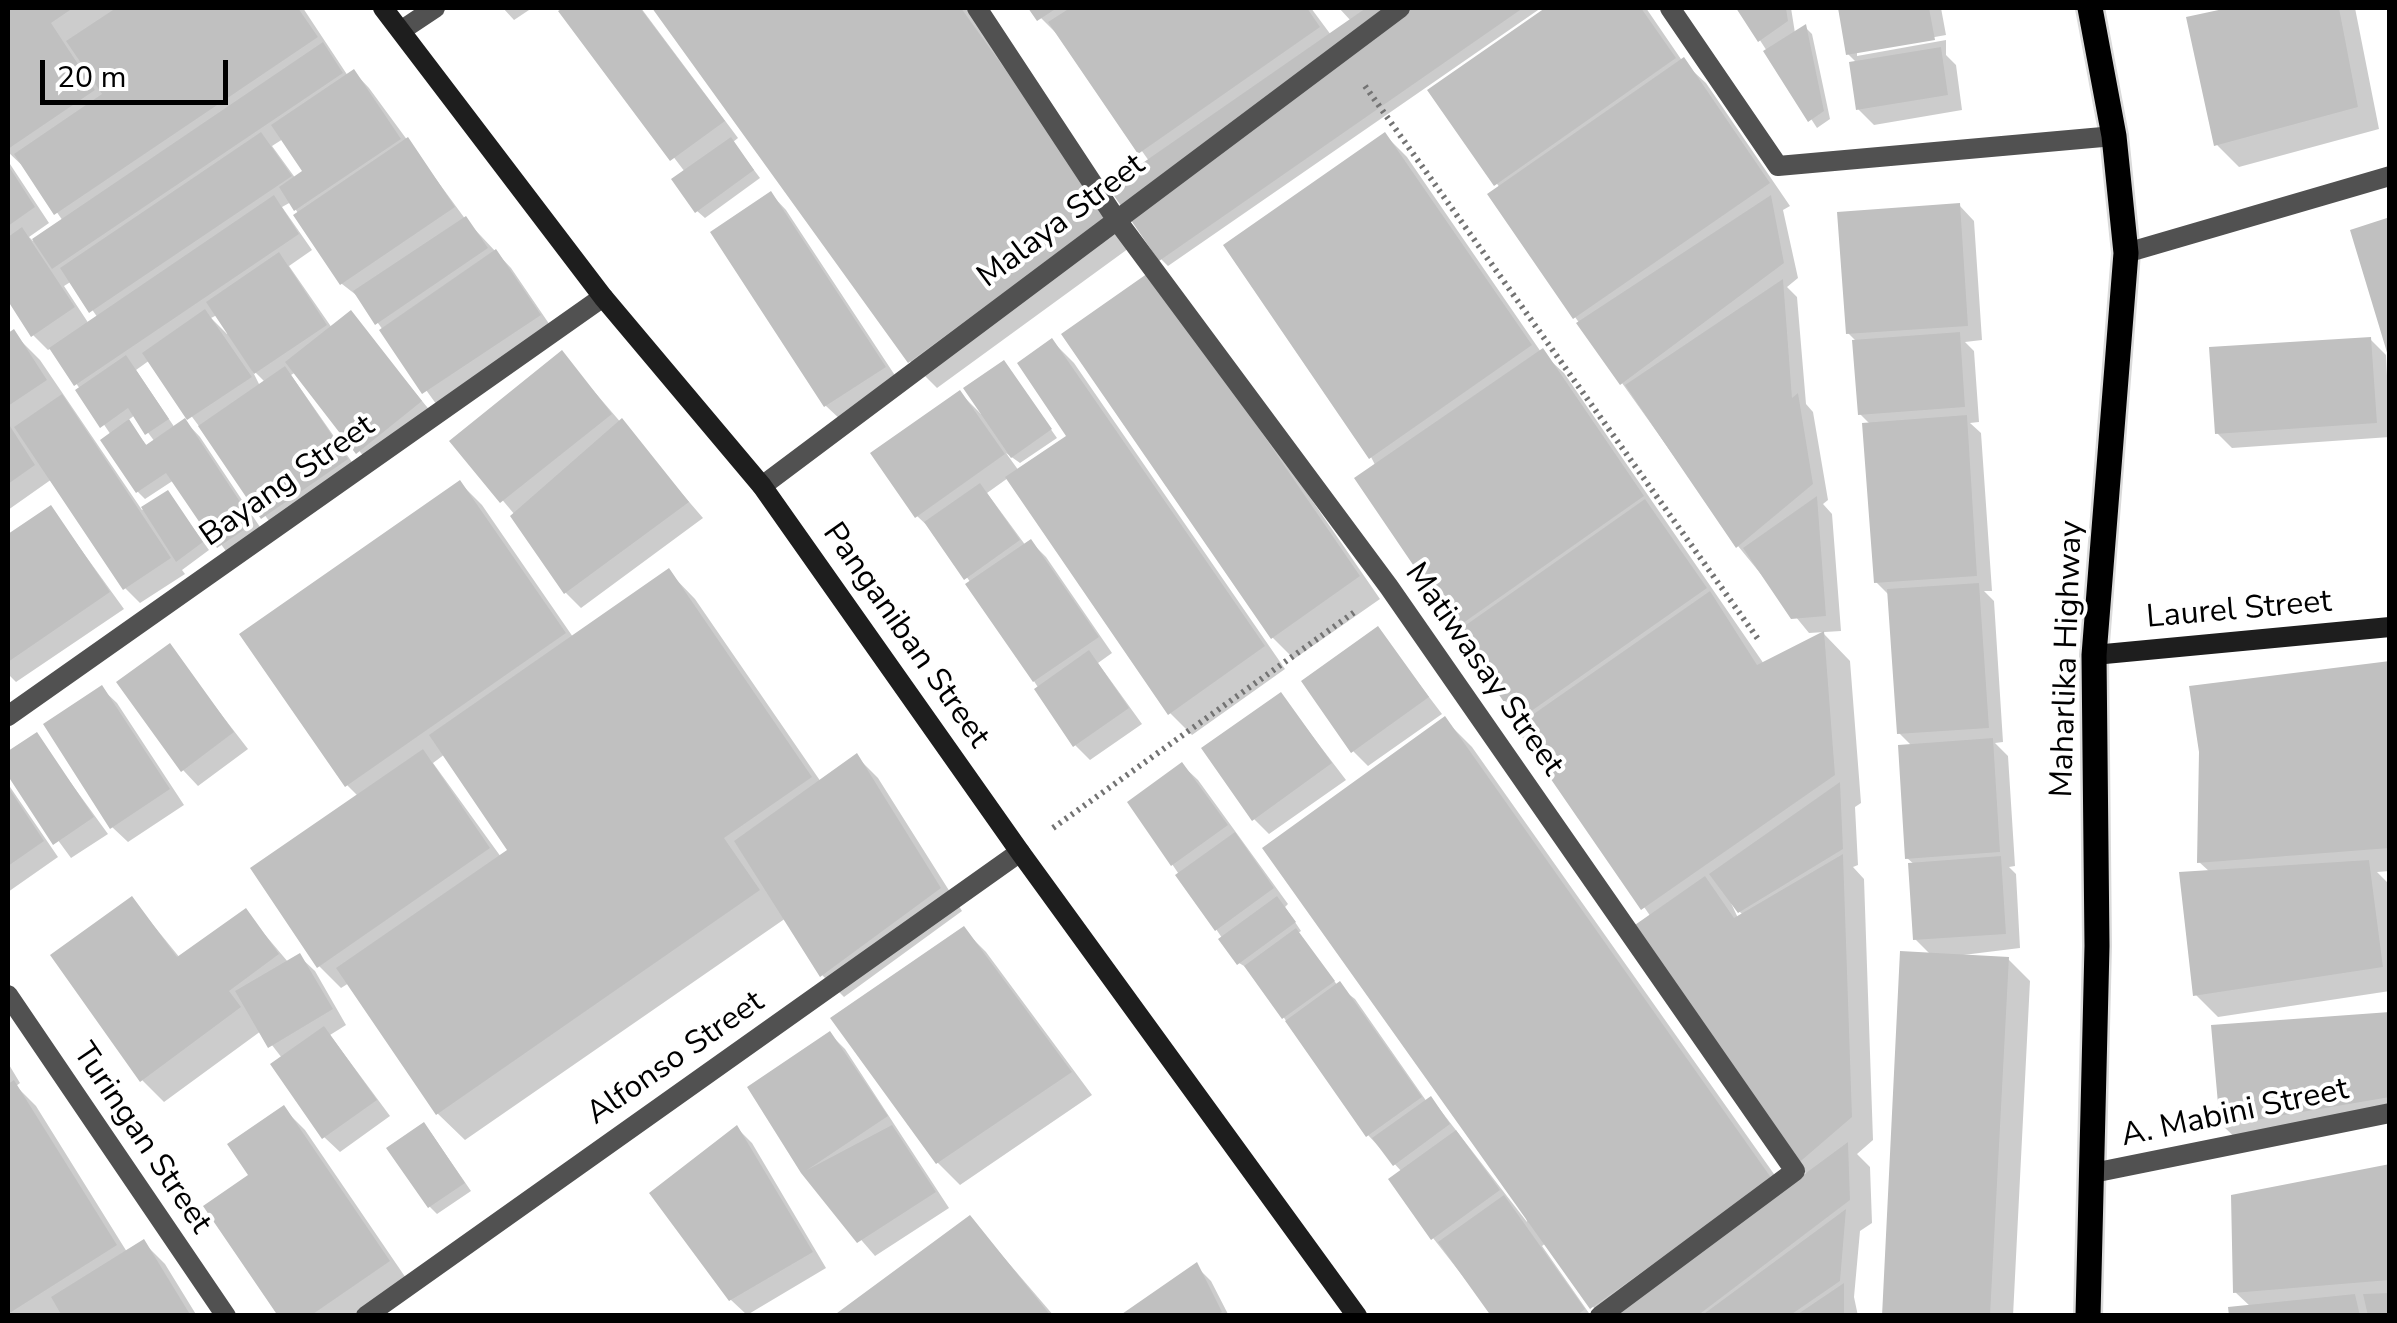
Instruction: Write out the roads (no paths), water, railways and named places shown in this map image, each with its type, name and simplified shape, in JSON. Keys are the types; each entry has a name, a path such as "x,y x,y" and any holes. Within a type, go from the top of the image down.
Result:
{"main road":[{"name":"Maharlika Highway","path":"2088,1316 2097,946 2094,655 2126,252 2114,136 2090,8"}],"street":[{"name":"Panganiban Street","path":"383,8 603,297 762,486 1020,852 1357,1316"},
{"path":"402,30 434,8"},
{"name":"Matiwasay Street","path":"977,8 1116,219 1389,587 1795,1171 1600,1316"},
{"name":"Malaya Street","path":"762,486 1400,8"},
{"path":"1670,8 1778,166 2114,136"},
{"path":"2126,252 2390,176"},
{"name":"Bayang Street","path":"8,716 603,297"},
{"name":"Laurel Street","path":"2094,655 2390,627"},
{"name":"Alfonso Street","path":"366,1316 1020,852"},
{"name":"Turingan Street","path":"8,995 226,1316"},
{"name":"A. Mabini Street","path":"2093,1174 2390,1113"}]}
